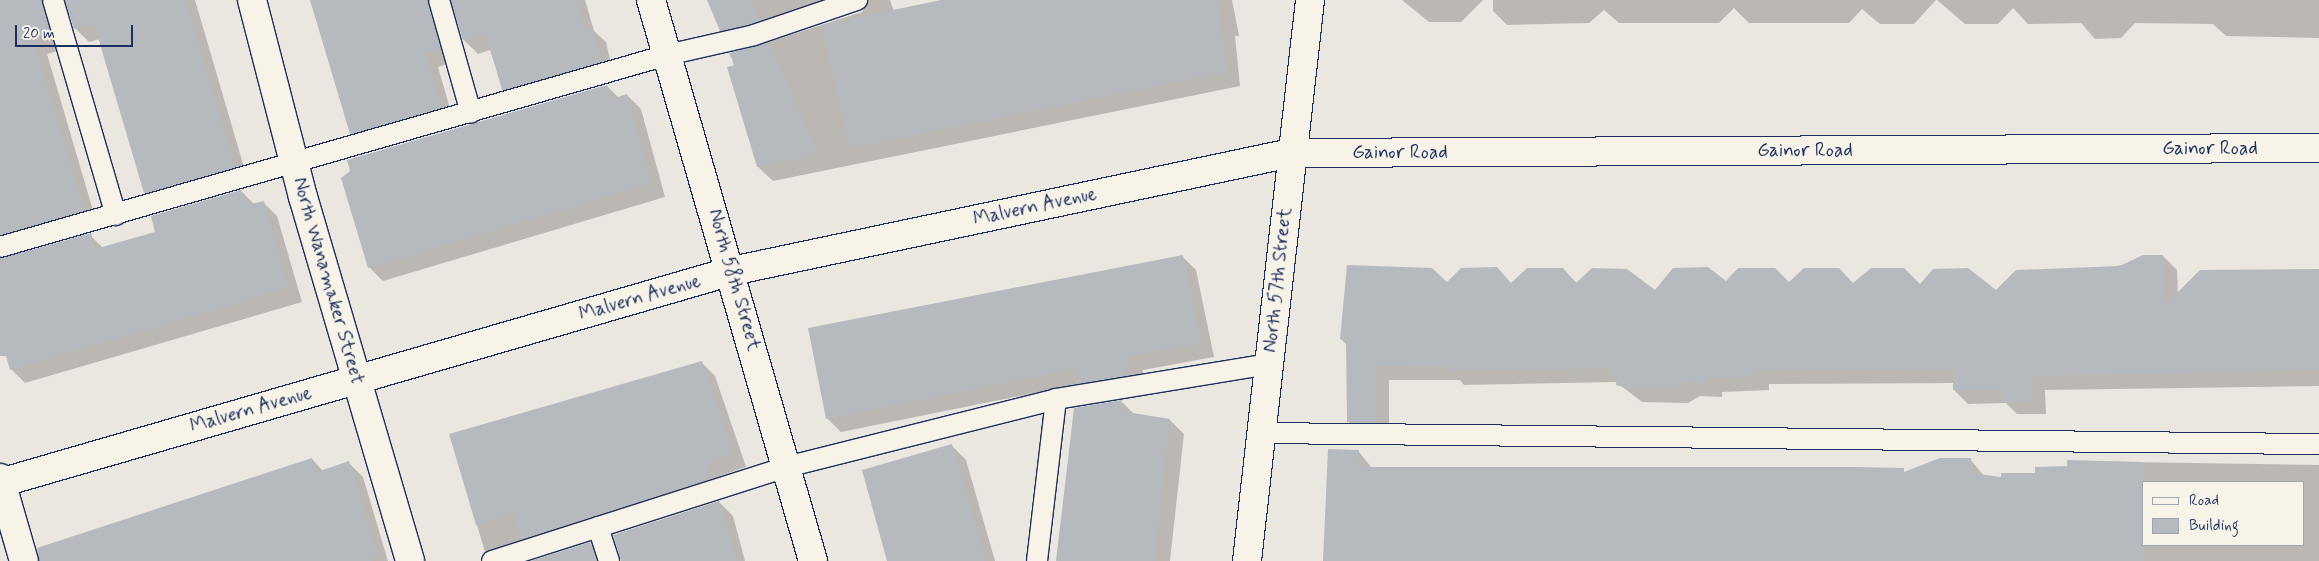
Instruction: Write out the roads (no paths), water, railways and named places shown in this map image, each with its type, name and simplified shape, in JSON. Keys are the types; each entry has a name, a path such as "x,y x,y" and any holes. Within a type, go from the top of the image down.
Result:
{"street":[{"name":"North Wanamaker Street","path":"252,0 294,165 410,561"},
{"name":"North 58th Street","path":"651,0 732,271 813,561"},
{"name":"North 57th Street","path":"1247,561 1291,153 1310,0"},
{"name":"Gainor Road","path":"1291,153 2319,148"},
{"name":"Malvern Avenue","path":"0,481 732,271 1291,153"},
{"path":"0,481 24,561"}],"lane":[{"path":"53,0 116,215"},
{"path":"439,0 471,113"},
{"path":"0,247 294,165 667,55 754,35 857,0"},
{"path":"492,561 786,467 1056,399 1269,364"},
{"path":"1037,561 1056,399"},
{"path":"1261,433 2319,444"},
{"path":"598,527 609,561"}]}
